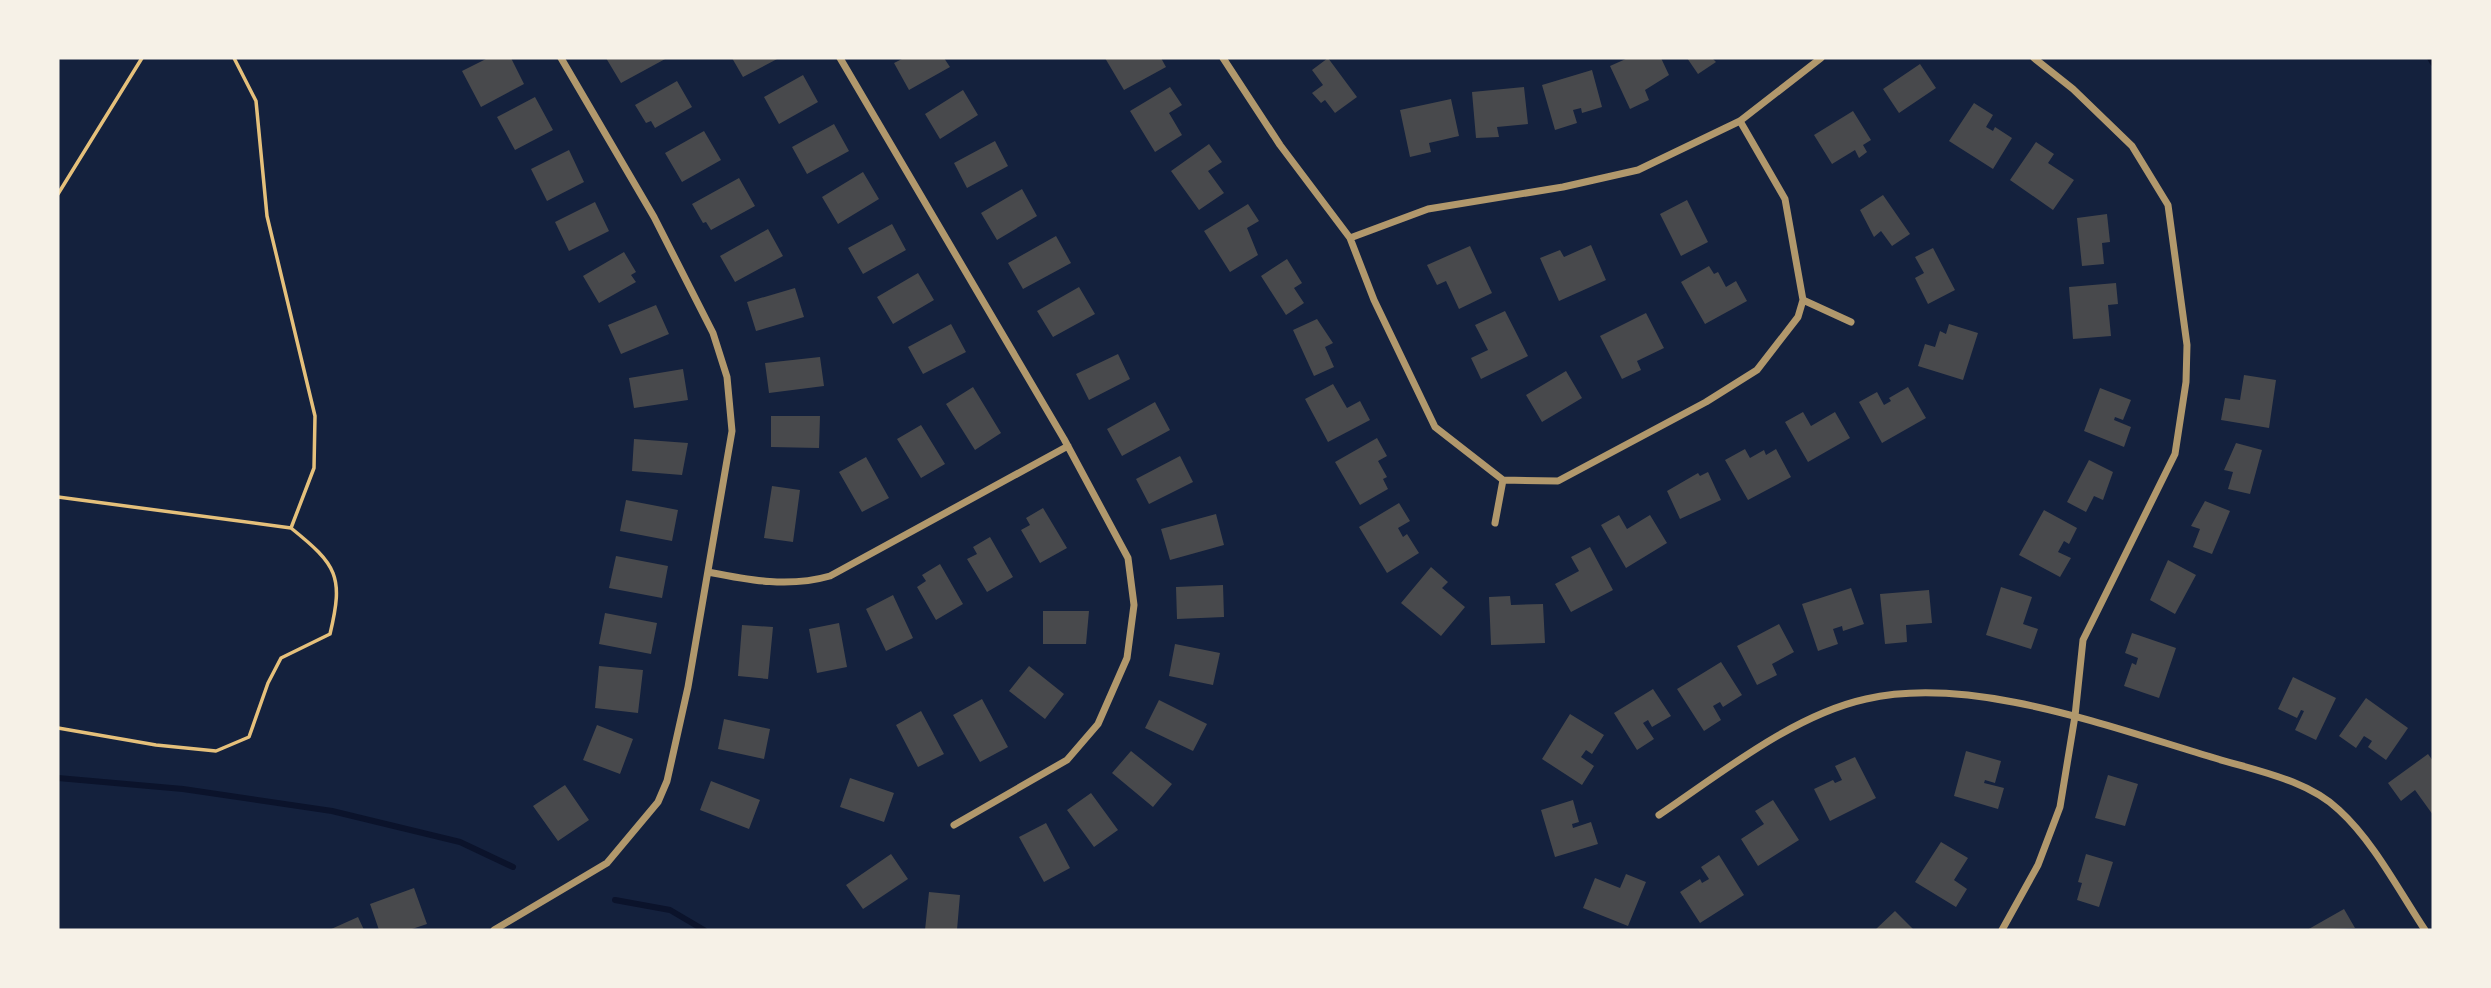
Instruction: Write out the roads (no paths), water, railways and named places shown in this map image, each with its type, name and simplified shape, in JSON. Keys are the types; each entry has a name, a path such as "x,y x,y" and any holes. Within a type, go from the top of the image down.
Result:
{"street":[{"path":"494,930 607,863 658,802 667,781 679,728 732,431 727,377 713,333 654,218 561,58"},
{"path":"840,58 1068,446 1128,558 1134,605 1127,657 1098,724 1067,760 954,825"},
{"path":"1223,58 1280,145 1350,238 1374,300 1435,427 1503,480 1558,481 1706,402 1757,370 1798,317 1802,300 1784,199 1740,121"},
{"path":"1350,238 1428,209 1563,187 1638,170 1740,121 1821,58"},
{"path":"2002,930 2038,865 2060,807 2076,716 2083,640 2175,454 2182,419 2187,345 2168,205 2132,146 2073,89 2034,58"},
{"path":"1802,300 1851,322"},
{"path":"708,572 758,582 806,583 830,576 1068,446"},
{"path":"1495,523 1503,480"},
{"path":"1659,815 1809,718 1865,699 1919,692 1974,697 2076,716 2301,785 2338,808 2358,830 2425,930"}],"waterway":[{"path":"2430,58 2433,63"},
{"path":"58,778 183,789 332,811 460,842 513,867"},
{"path":"615,900 670,910 704,930"}]}
